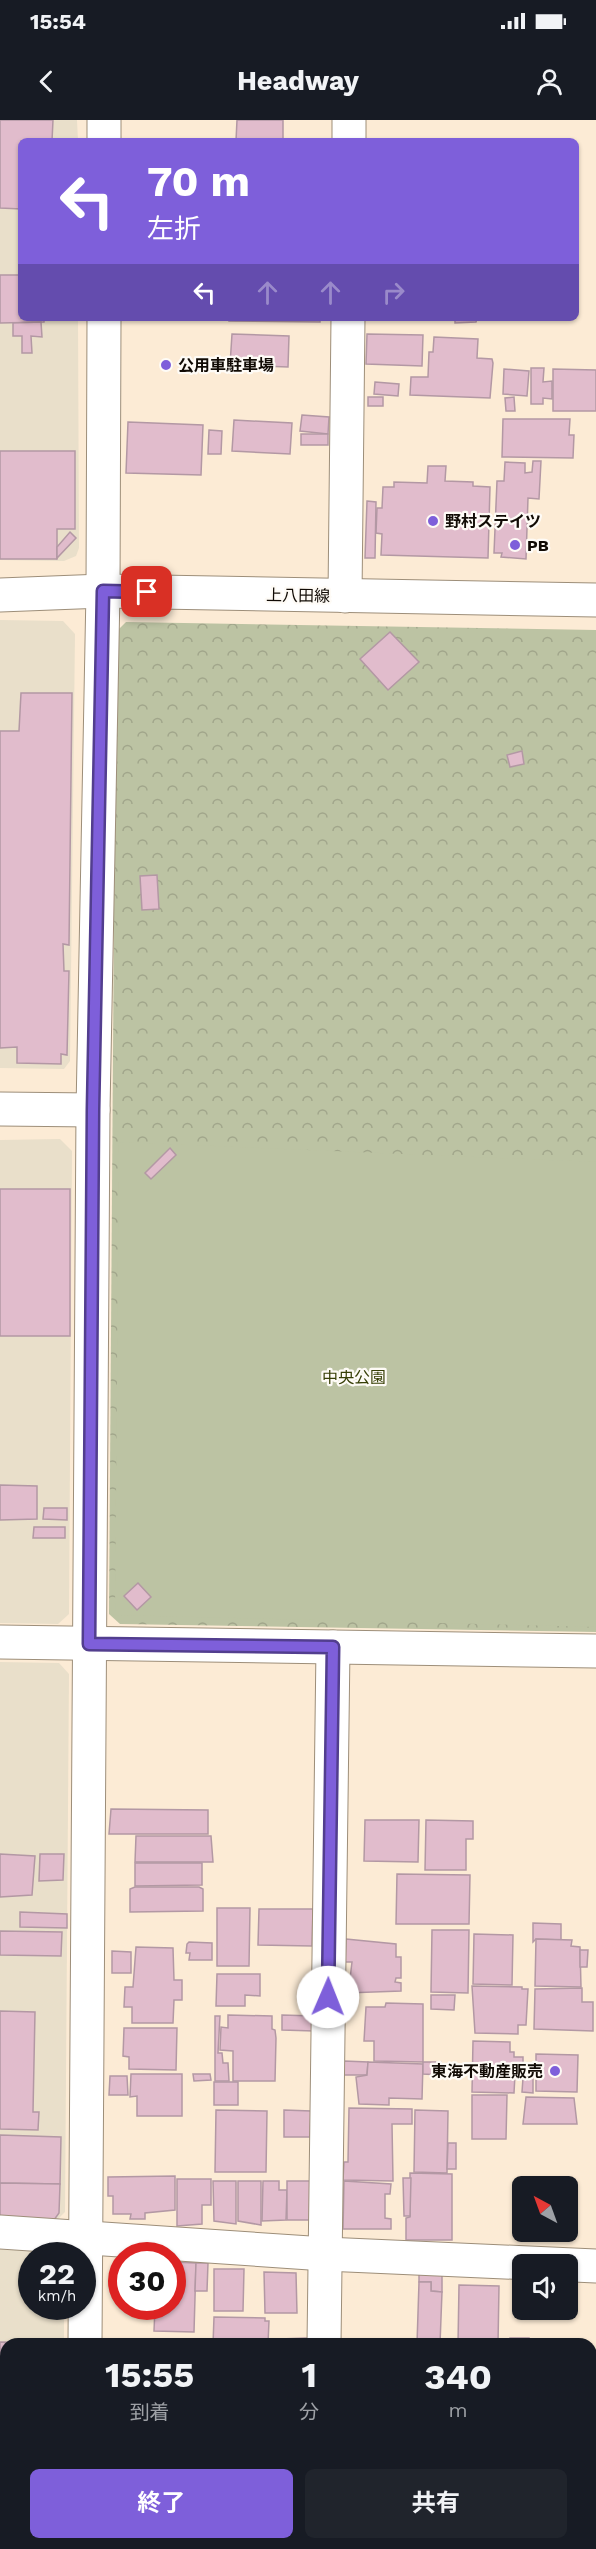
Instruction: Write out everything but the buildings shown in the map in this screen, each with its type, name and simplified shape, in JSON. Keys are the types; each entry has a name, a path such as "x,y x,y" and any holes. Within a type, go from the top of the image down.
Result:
{"street":[{"path":"104,120 104,138"},
{"path":"349,120 349,138"},
{"path":"84,2338 93,1110 103,591 104,321"},
{"path":"345,596 348,321"},
{"name":"上八田線","path":"0,595 103,591 596,600"},
{"path":"0,1109 93,1110"},
{"path":"0,1642 596,1651"},
{"path":"324,2338 333,1647"},
{"path":"0,2232 325,2254 596,2266"}],"shaded area":[{"path":"0,120 77,120 78,138 18,138 18,321 78,321 79,548 76,556 64,561 0,560"},
{"path":"0,620 63,621 75,634 70,1061 64,1069 0,1068"},
{"path":"60,1139 72,1151 69,1614 58,1624 0,1623 0,1140"},
{"path":"0,1662 59,1663 69,1674 65,2212 56,2221 0,2218"},
{"path":"0,2249 18,2250 18,2320 64,2320 64,2338 0,2338"}],"green space":[{"name":"中央公園","path":"126,622 596,630 596,1632 120,1624 109,1614 116,632"},
{"path":"119,1142 596,1162 596,1627 115,1615"}],"place":[{"name":"公用車駐車場","path":"166,365"},
{"name":"野村ステイツ","path":"433,521"},
{"name":"PB","path":"515,545"},
{"name":"東海不動産販売","path":"555,2071"}],"route":[{"path":"147,592 103,591 93,1110 89,1644 333,1647 328,1997"}]}
